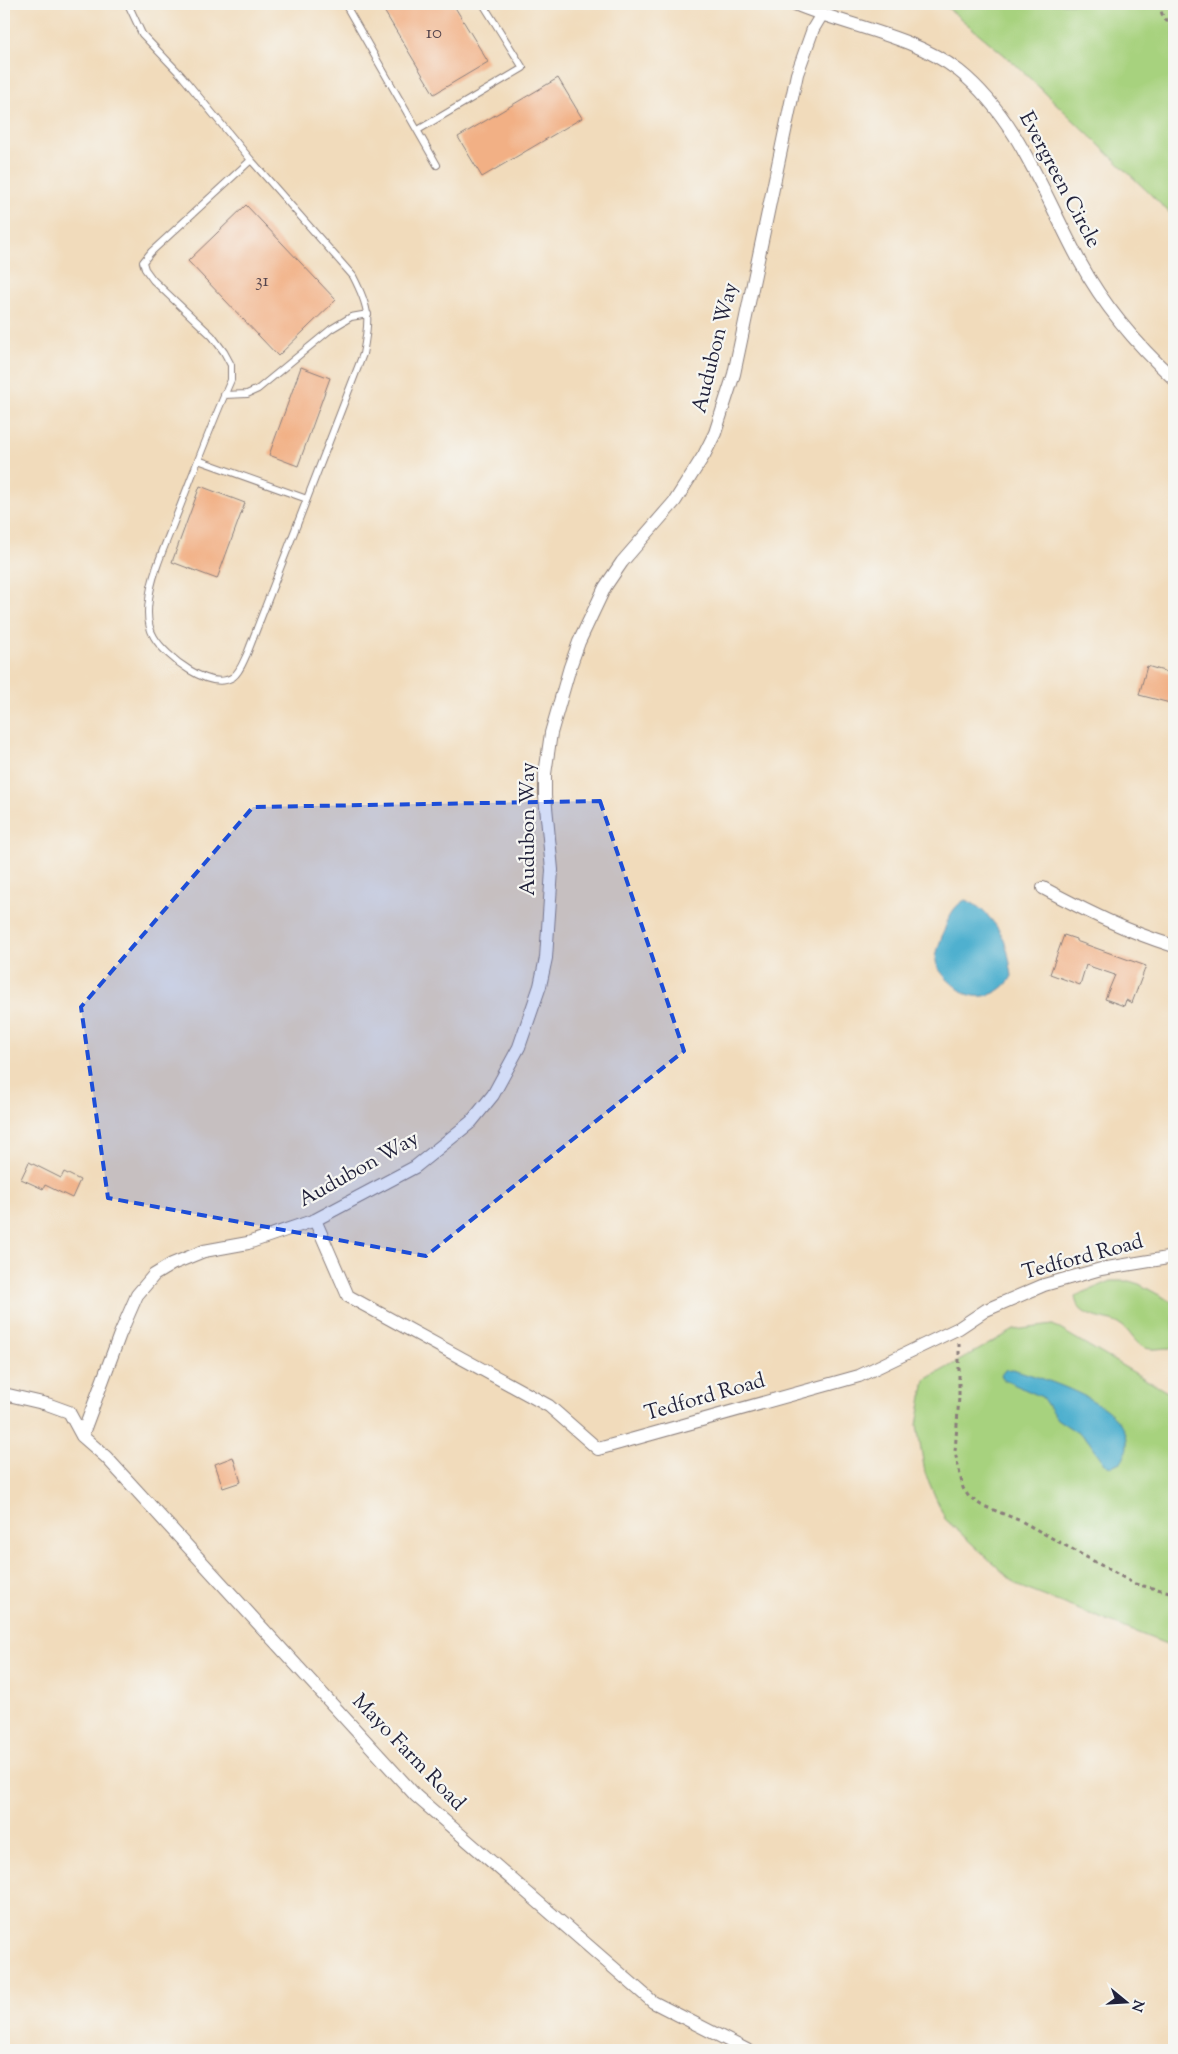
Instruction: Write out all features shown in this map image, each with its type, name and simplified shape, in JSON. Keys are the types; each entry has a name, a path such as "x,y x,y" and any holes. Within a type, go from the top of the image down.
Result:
{"street":[{"name":"Evergreen Circle","path":"795,4 930,52 958,71 982,93 1010,126 1080,263 1123,328 1174,379"},
{"name":"Audubon Way","path":"82,1436 93,1403 133,1303 137,1295 154,1275 172,1264 204,1252 248,1243 315,1220 415,1167 470,1122 493,1095 519,1048 540,986 546,958 552,870 545,796 545,774 551,733 570,667 579,642 605,587 622,562 675,501 704,454 715,432 734,374 796,74 813,29 822,14"},
{"path":"1043,888 1114,924 1174,946"},
{"name":"Tedford Road","path":"315,1220 348,1296 549,1406 598,1449 859,1376 959,1328 986,1310 1044,1285 1101,1269 1174,1257"},
{"path":"4,1394 47,1404 69,1412 82,1436"},
{"name":"Mayo Farm Road","path":"82,1436 106,1457 416,1796 652,2002 747,2050"}],"lane":[{"path":"128,4 142,34 181,76 251,160 354,276 365,298 368,314 368,328 363,354 240,669 232,677 207,678 186,668 165,652 154,637 148,624 147,615 149,597 162,554 230,380 231,365 212,336 154,280 145,269 143,262 251,160"},
{"path":"345,4 438,165"},
{"path":"418,130 523,68 483,4"},
{"path":"224,395 247,394 258,389 331,329 351,316 368,314"},
{"path":"198,460 307,499"}],"path":[{"path":"1159,4 1162,14 1174,32"},
{"path":"959,1328 959,1397 955,1452 963,1488 969,1497 982,1505 1021,1521 1135,1584 1174,1593"}],"highlighted area":[{"path":"600,801 684,1051 426,1256 108,1198 81,1007 253,807"}],"green space":[{"path":"943,4 1174,4 1174,217 1014,63"},
{"path":"1111,1281 1129,1281 1139,1284 1174,1303 1174,1349 1143,1347 1121,1325 1086,1313 1077,1304 1075,1296"},
{"path":"1053,1325 1174,1396 1174,1647 1018,1586 945,1519 925,1473 917,1425 925,1380 1014,1330"}],"water":[{"path":"965,900 987,915 998,929 1005,943 1012,976 1005,986 989,995 976,996 964,993 940,971 936,961 938,949 949,918 954,909"},
{"path":"1013,1369 1070,1390 1092,1400 1110,1413 1123,1427 1127,1444 1121,1462 1111,1466 1105,1464 1087,1439 1057,1419 1042,1397 1004,1380 1001,1375 1005,1370"}],"building":[{"path":"380,4 453,4 488,62 434,94"},
{"path":"558,78 582,118 482,177 458,137"},
{"path":"246,205 336,300 278,356 188,261"},
{"path":"301,367 330,378 298,466 269,455"},
{"path":"200,486 245,503 217,579 172,562"},
{"path":"1147,666 1174,674 1174,704 1139,695"},
{"path":"1064,935 1146,966 1132,1003 1126,1000 1124,1006 1105,999 1115,975 1086,965 1080,985 1050,974"},
{"path":"29,1162 61,1178 64,1172 80,1180 72,1198 45,1185 43,1189 21,1179"},
{"path":"233,1457 241,1482 223,1488 215,1464"}]}
